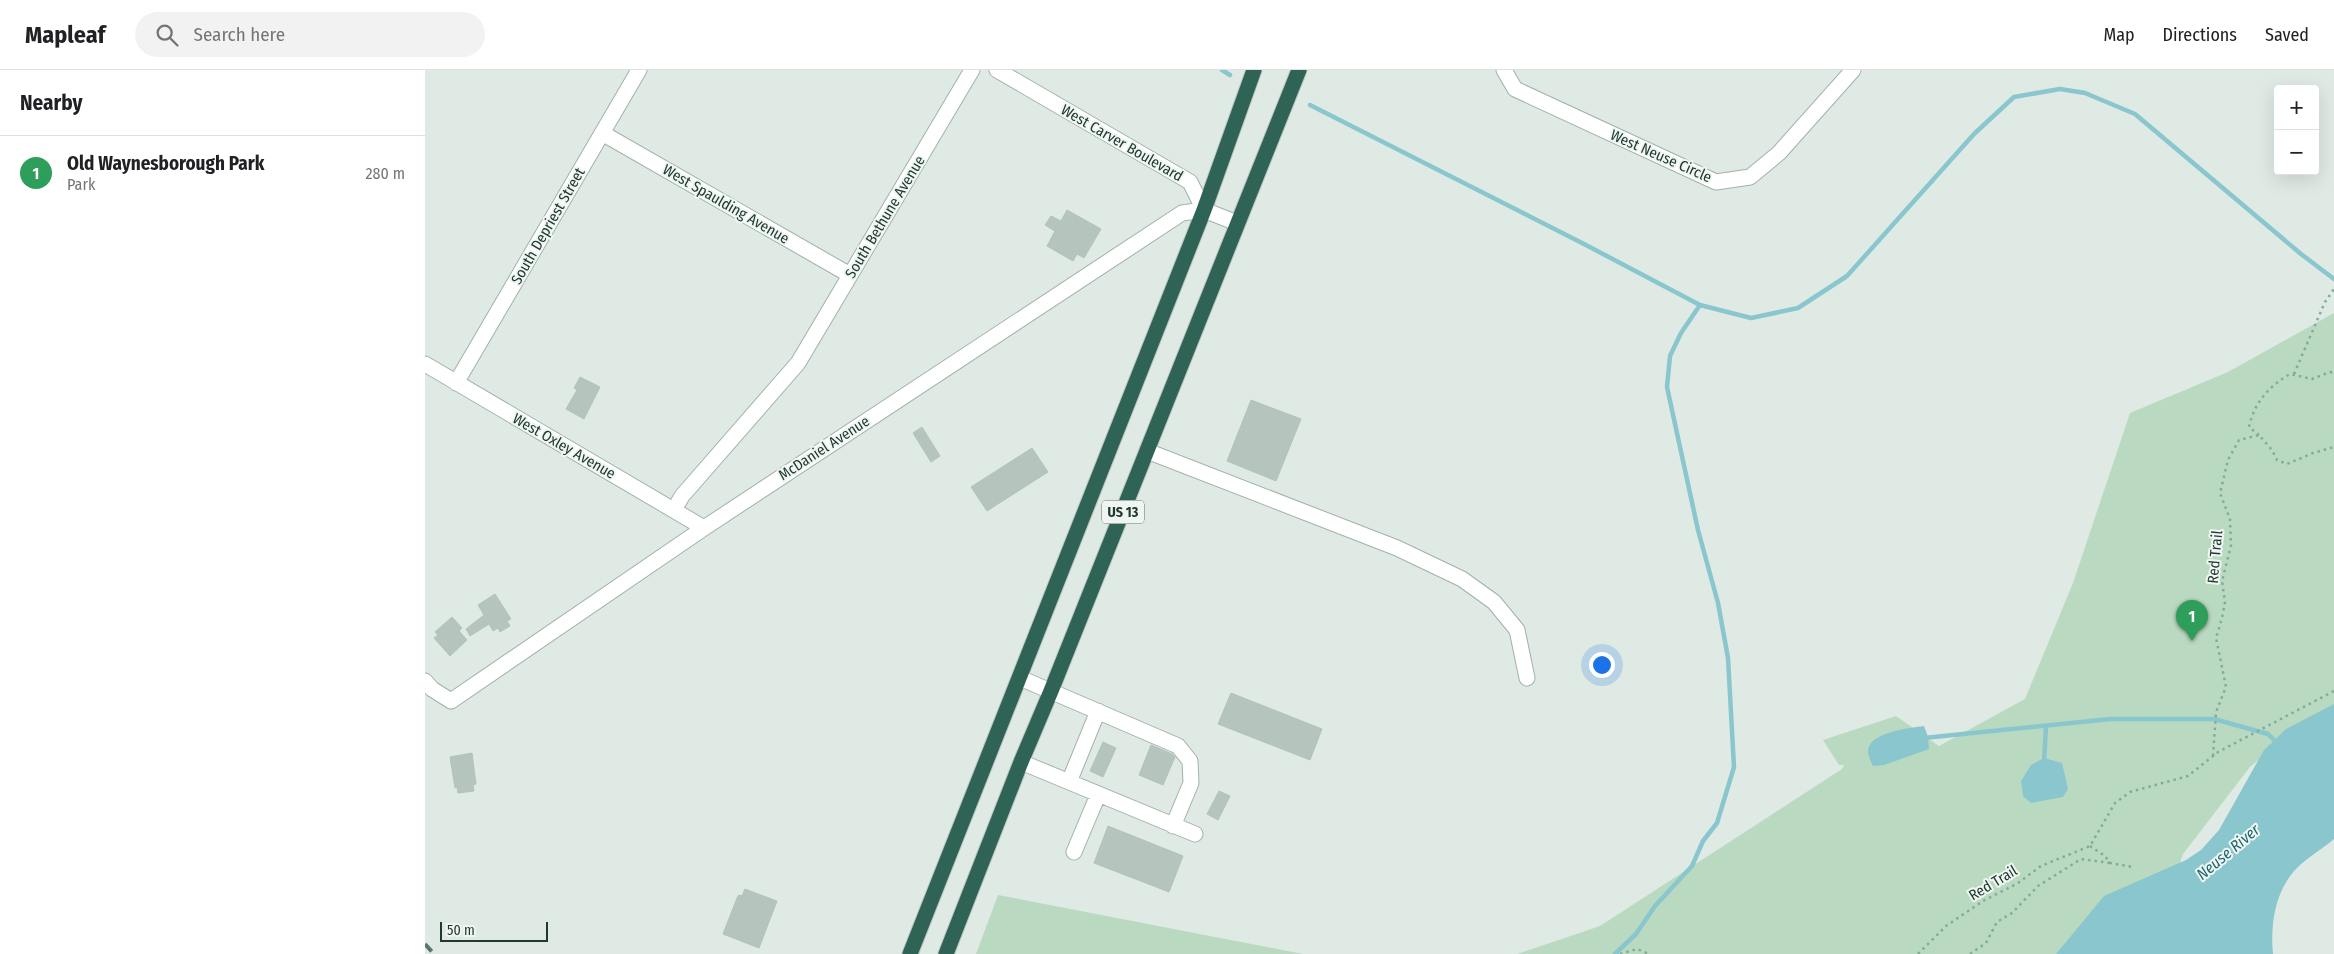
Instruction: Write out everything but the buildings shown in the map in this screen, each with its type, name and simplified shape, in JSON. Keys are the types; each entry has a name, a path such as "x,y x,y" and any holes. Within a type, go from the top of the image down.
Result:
{"highway":[{"name":"US 13","path":"910,954 1204,210 1254,70"},
{"name":"US 13","path":"946,954 1021,762 1299,70"}],"street":[{"name":"South Depriest Street","path":"456,383 639,70"},
{"name":"South Bethune Avenue","path":"674,510 682,496 798,363 972,70"},
{"name":"West Carver Boulevard","path":"997,70 1190,182 1204,210"},
{"name":"West Neuse Circle","path":"1504,70 1515,89 1716,182 1750,177 1779,153 1853,70"},
{"name":"West Spaulding Avenue","path":"603,133 850,276"},
{"path":"1204,210 1237,223"},
{"name":"McDaniel Avenue","path":"425,681 432,689 451,701 704,528 1182,213 1204,210"},
{"name":"West Oxley Avenue","path":"425,364 704,528"},
{"path":"1147,451 1397,548 1462,579 1494,602 1517,630 1527,678"},
{"path":"1020,678 1179,746 1190,761 1191,783 1173,826"},
{"path":"1069,782 1098,711"},
{"path":"1021,762 1195,834"},
{"path":"1074,852 1097,795"}],"path":[{"path":"2294,374 2325,302 2334,289"},
{"path":"2334,373 2330,372 2313,379 2303,375 2290,374 2274,383 2252,412 2249,427 2273,450 2277,460 2287,464 2313,453 2334,447"},
{"name":"Red Trail","path":"2213,756 2217,712 2226,687 2215,638 2223,610 2222,581 2231,546 2229,519 2220,493 2228,460 2239,440 2259,435"},
{"path":"2111,863 2105,856 2090,846 2115,803 2130,792 2188,776 2213,756 2334,691"},
{"name":"Red Trail","path":"1918,954 1946,926 1983,901 2018,882 2041,866 2090,846"},
{"path":"1970,954 1986,943 1997,922 2012,913 2038,886 2081,860 2133,867"},
{"path":"1620,954 1637,949 1649,954"}],"green space":[{"path":"2334,313 2334,706 2306,721 2250,767 2183,854 2158,930 2172,954 1517,954 1600,926 1842,769 1844,765 1839,765 1823,740 1896,716 1939,746 2025,699 2073,583 2130,413 2228,372"},
{"path":"998,895 1303,954 976,954"}],"water":[{"name":"Neuse River","path":"2334,704 2334,839 2297,868 2284,887 2279,897 2273,920 2273,954 2056,954 2104,896 2186,860 2201,850 2219,830 2264,750 2286,729"},
{"path":"1924,726 1928,737 1929,749 1884,765 1873,766 1868,751 1875,739 1891,732"},
{"path":"2044,758 2062,763 2068,789 2063,797 2031,803 2023,796 2021,781 2031,765"}],"waterway":[{"path":"1222,70 1230,75"},
{"path":"1310,105 1700,305 1751,318 1798,308 1847,276 1974,134 2014,97 2060,89 2085,93 2135,114 2301,254 2334,279"},
{"path":"1615,954 1636,934 1655,906 1692,866 1703,841 1717,823 1734,767 1728,658 1718,603 1698,530 1667,387 1670,356 1681,333 1700,305"},
{"path":"1924,738 2110,719 2214,719 2268,734 2275,741 2280,742"},
{"path":"2044,762 2046,726"}],"railway":[{"path":"425,944 434,954"}],"place":[{"name":"Old Waynesborough Park","path":"2192,641"}]}
